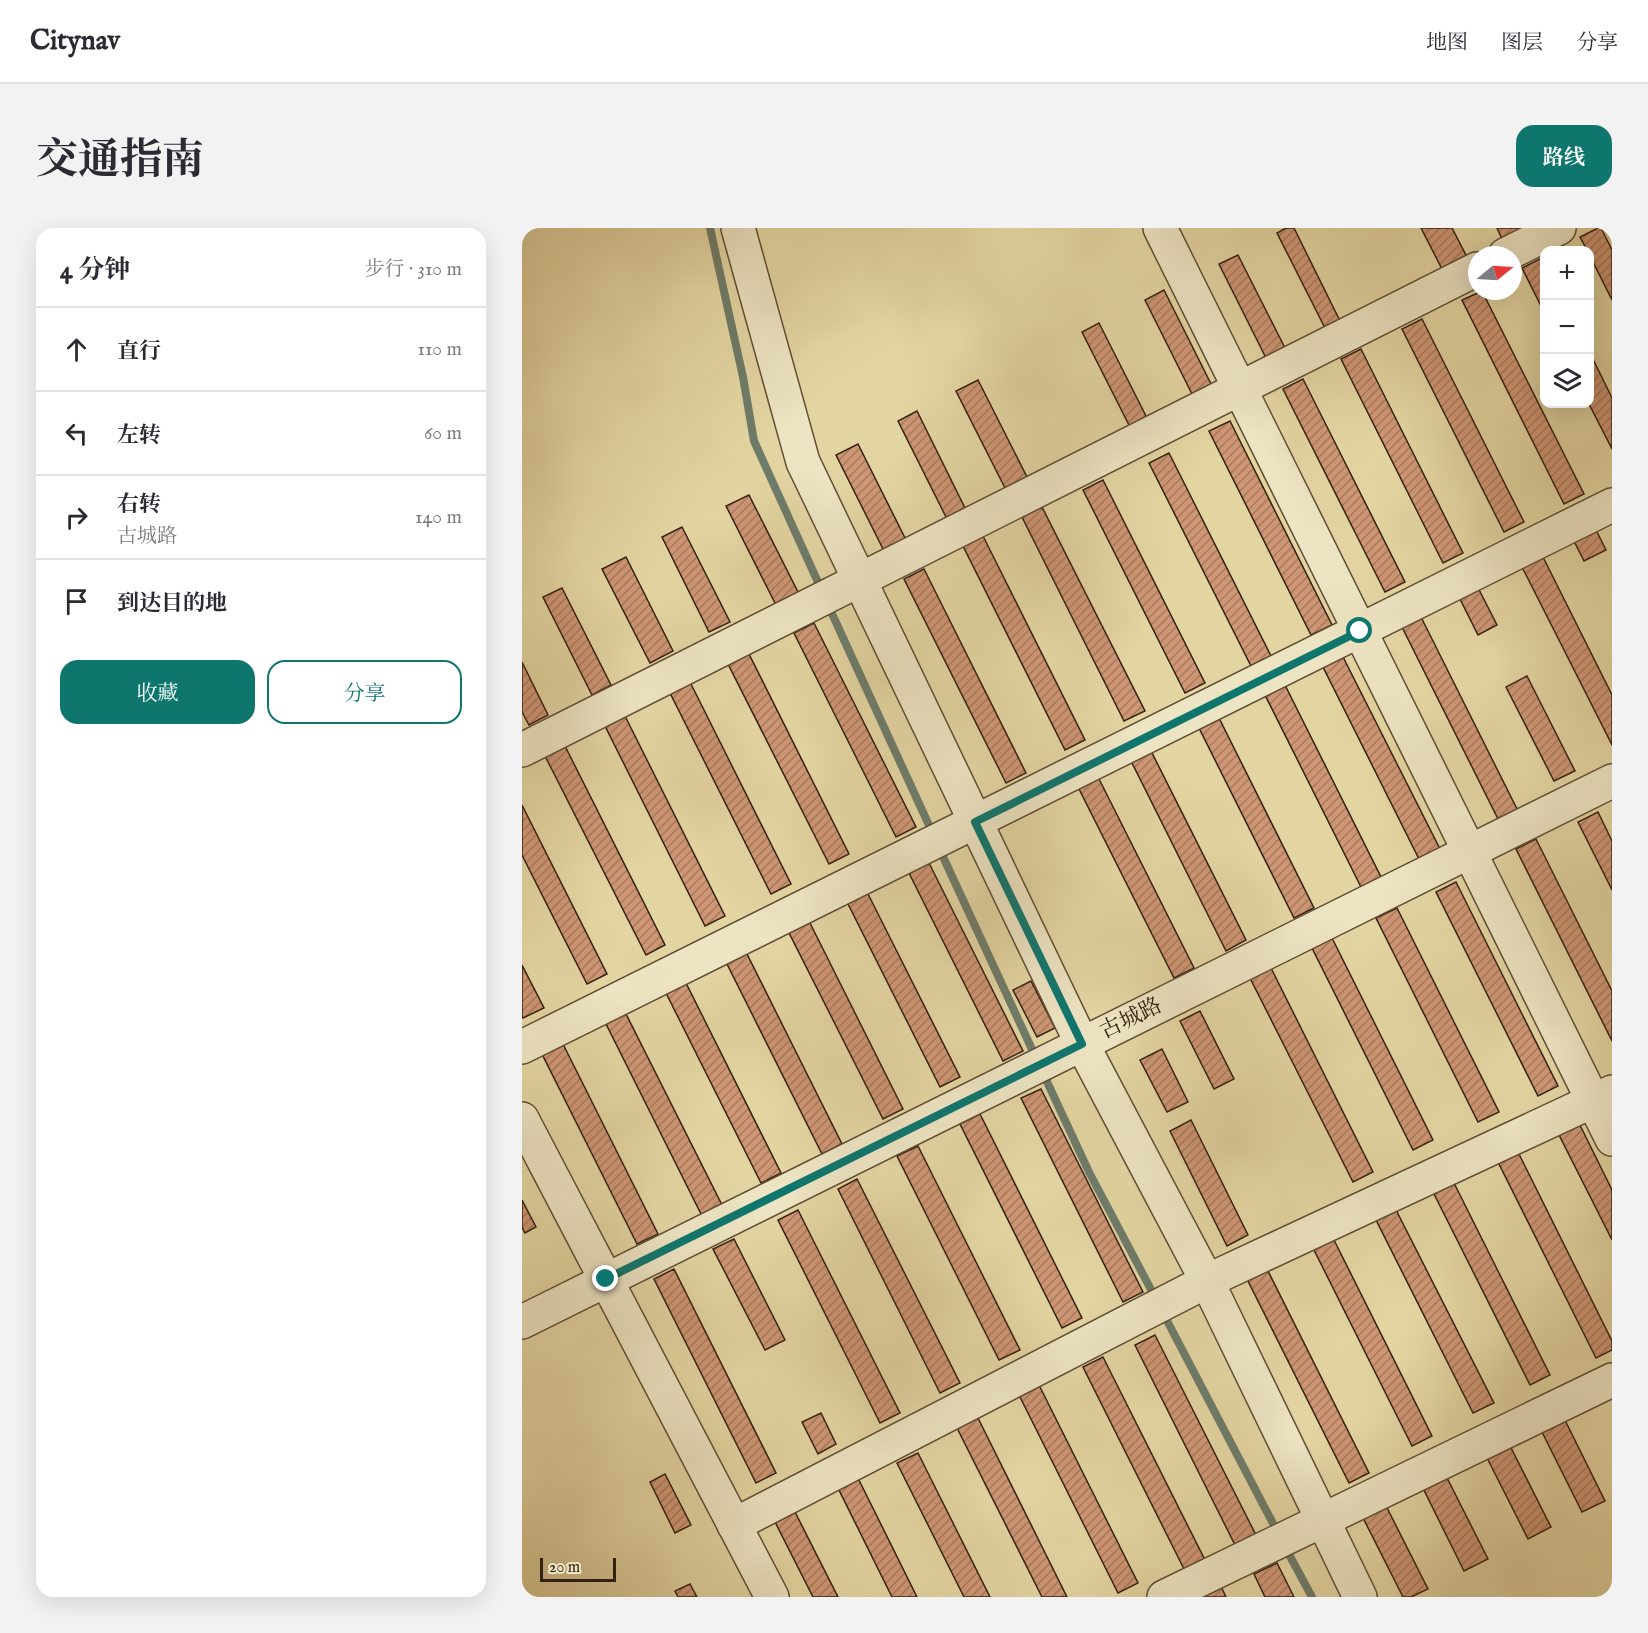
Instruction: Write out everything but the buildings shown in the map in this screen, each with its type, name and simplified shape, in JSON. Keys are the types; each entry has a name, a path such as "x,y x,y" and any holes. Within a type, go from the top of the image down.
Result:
{"street":[{"path":"738,228 803,462 1082,1044 1207,1281 1360,1597"},
{"path":"1160,228 1469,852 1603,1096 1612,1139"},
{"path":"1522,246 1559,228"},
{"path":"522,750 1468,274"},
{"path":"522,1047 1612,505"},
{"name":"古城路","path":"522,1322 1612,781"},
{"path":"734,1525 1207,1281 1603,1096"},
{"path":"522,1119 772,1597"},
{"path":"1164,1597 1612,1380"}],"waterway":[{"path":"710,228 743,377 754,441 822,591"},
{"path":"828,605 933,834"},
{"path":"939,848 1036,1058"},
{"path":"1042,1071 1089,1172 1156,1299"},
{"path":"1163,1313 1278,1533"},
{"path":"1285,1547 1312,1597"}],"route":[{"path":"606,1279 1082,1044 975,822 1360,631"}]}
